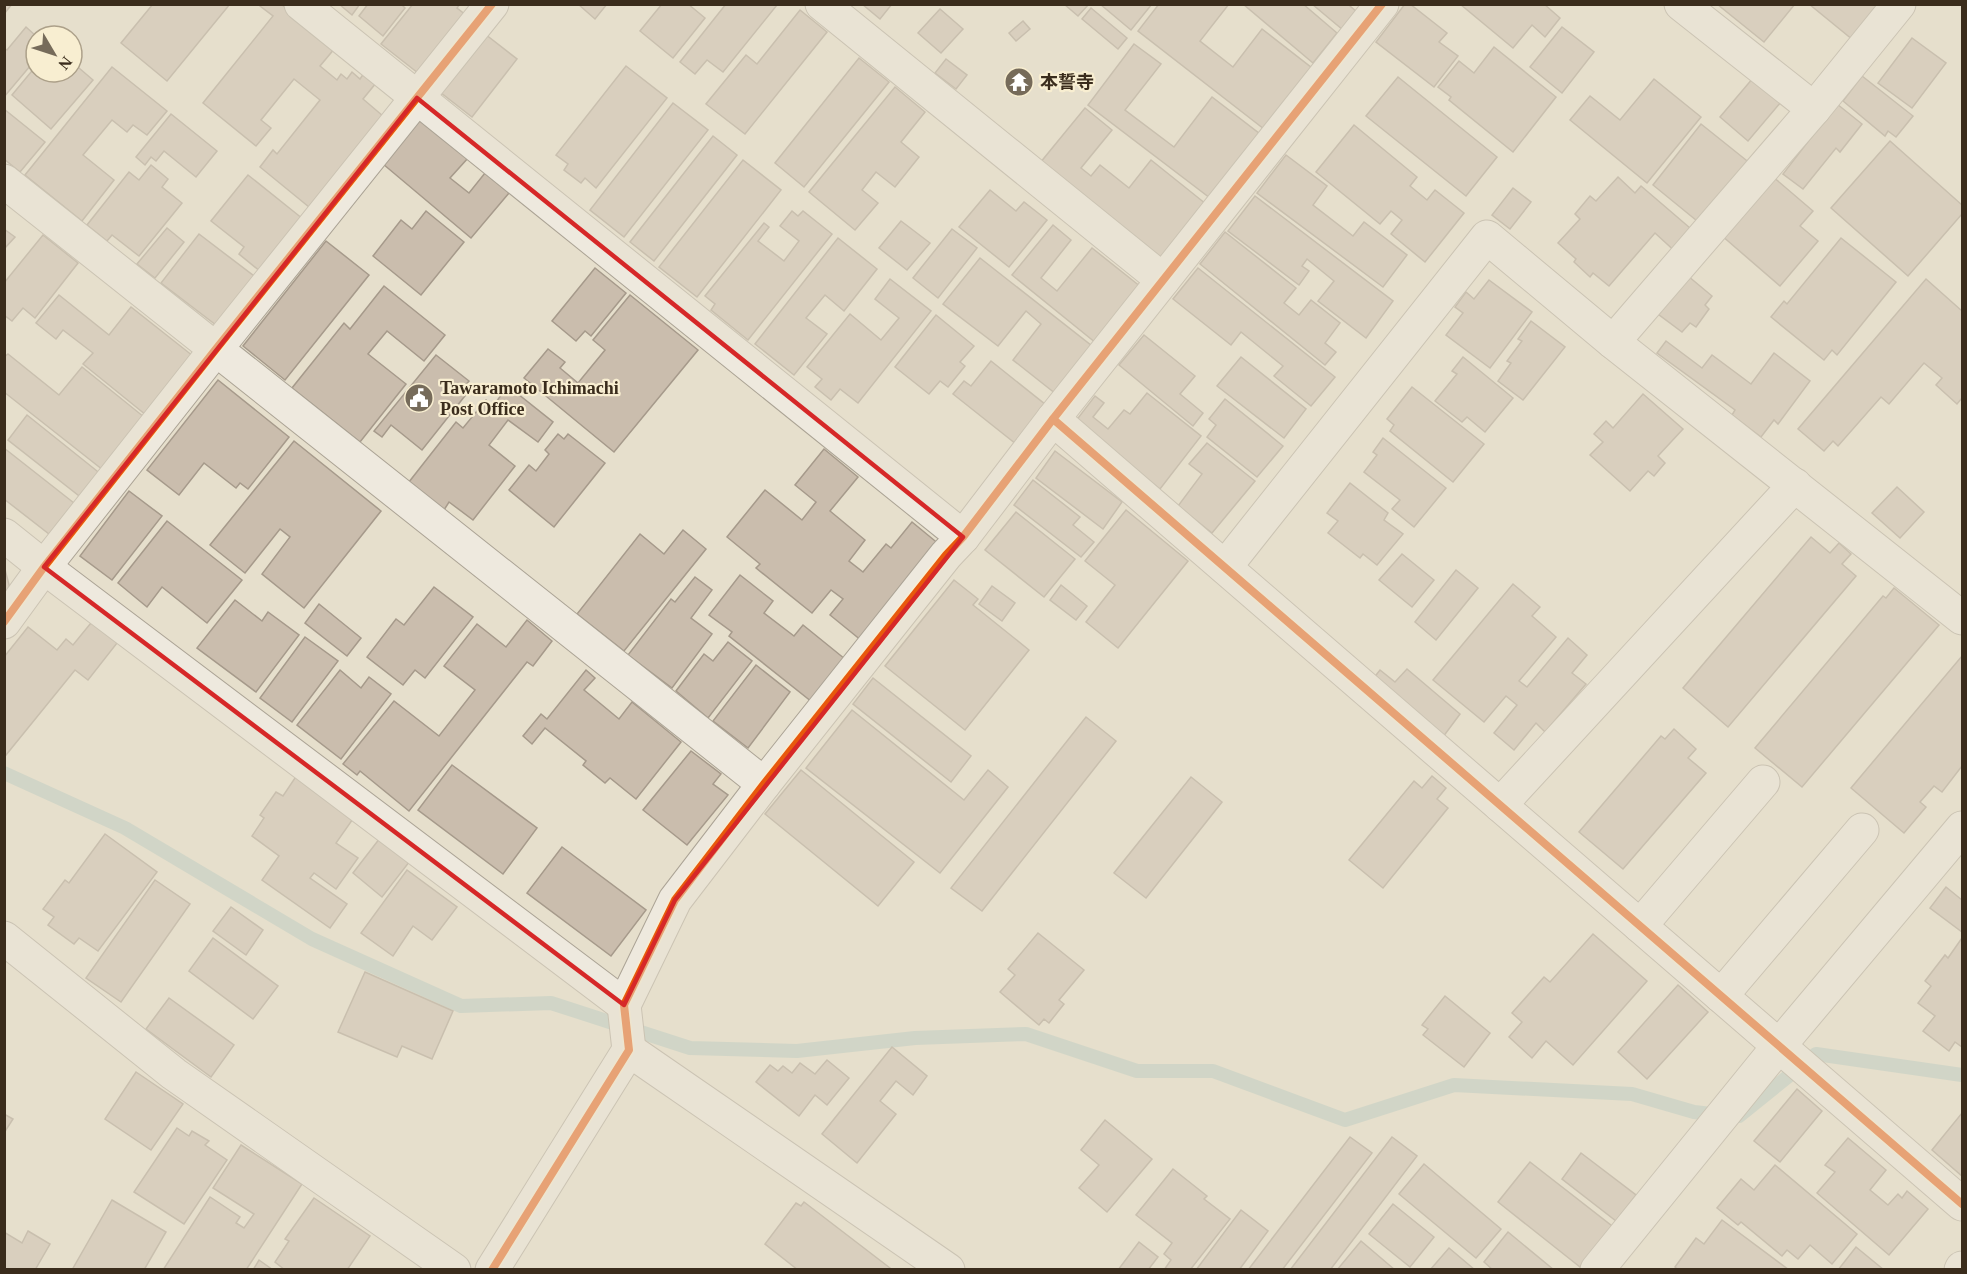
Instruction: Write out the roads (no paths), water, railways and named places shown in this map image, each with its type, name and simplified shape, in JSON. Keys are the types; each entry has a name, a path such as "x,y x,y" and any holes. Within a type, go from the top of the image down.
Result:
{"street":[{"path":"301,4 963,537"},
{"path":"4,622 44,567 216,349 492,4"},
{"path":"822,4 1163,280"},
{"path":"492,1269 629,1050 624,1005 675,900 764,784 946,555 963,537 1053,418 1382,4"},
{"path":"1681,4 1814,109"},
{"path":"1612,342 1814,109 1899,4"},
{"path":"4,181 764,784"},
{"path":"1225,567 1487,237 1612,342 1962,618"},
{"path":"1053,418 1962,1204"},
{"path":"1500,805 1795,485"},
{"path":"4,535 624,1005"},
{"path":"1640,926 1763,782"},
{"path":"1597,1269 1793,1058 1962,828"},
{"path":"1721,996 1862,830"},
{"path":"4,938 174,1074 454,1269"},
{"path":"629,1050 948,1269"}],"waterway":[{"path":"4,773 125,828 312,939 461,1006 551,1003 690,1048 797,1051 915,1038 1026,1034 1137,1071 1213,1071 1345,1120 1454,1085 1632,1094 1694,1112 1720,1115"},
{"path":"1739,1116 1816,1054 1962,1075"}],"place":[{"name":"本誓寺","path":"1019,82"},
{"name":"Tawaramoto Ichimachi Post Office","path":"419,398"}]}
